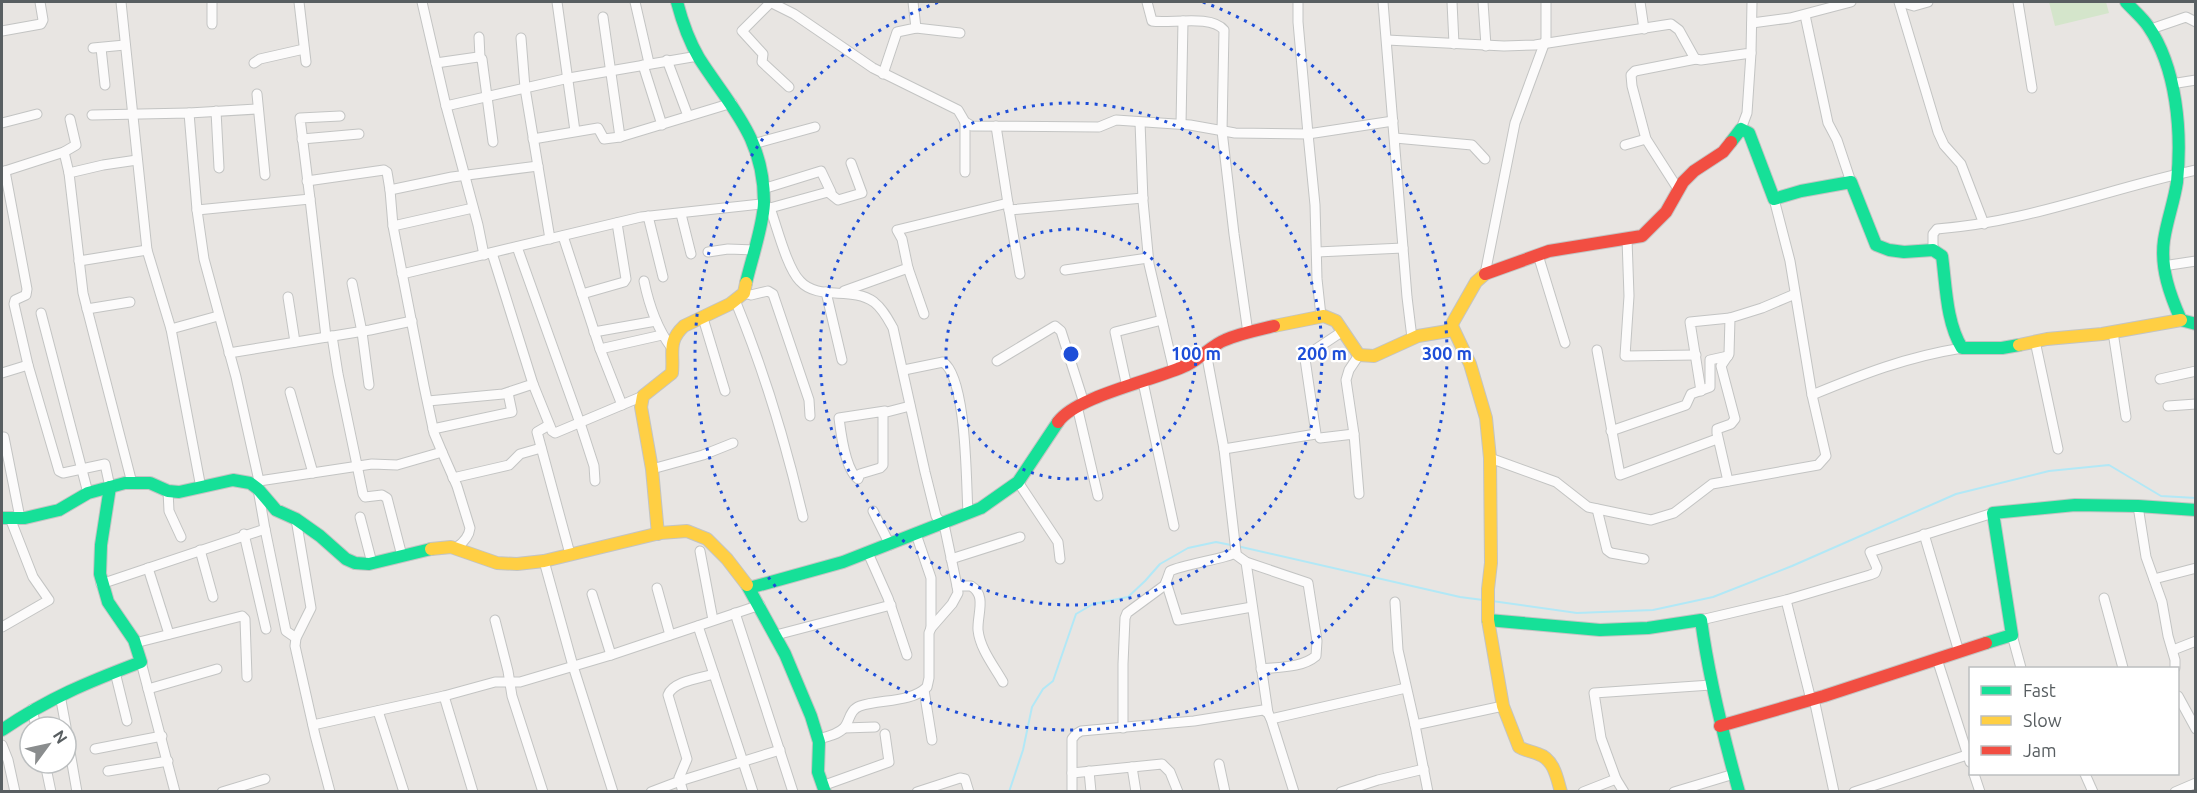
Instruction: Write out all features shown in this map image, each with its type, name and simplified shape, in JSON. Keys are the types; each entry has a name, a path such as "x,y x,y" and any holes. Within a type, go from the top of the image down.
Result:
{"street":[{"path":"2,31 41,24 43,20 40,2"},
{"path":"121,2 147,250 171,329 201,488"},
{"path":"212,2 212,24"},
{"path":"299,2 306,62"},
{"path":"422,2 473,208 533,384 549,425 555,433 643,396 672,373 671,347 672,339 677,331 740,297 768,291 773,294 808,400 810,416"},
{"path":"557,2 575,131"},
{"path":"635,2 646,64 662,125"},
{"path":"677,2 681,20 698,56 745,123 753,144 767,207 798,280 807,288 826,292 842,292 874,302 884,312 893,328 927,483 936,516 945,529 958,593 952,604 931,628"},
{"path":"789,87 762,62 763,54 742,31 771,2 794,14 884,74 958,110 965,122 966,172"},
{"path":"913,2 916,28"},
{"path":"1147,2 1152,21 1206,22 1221,26 1224,30 1222,131 1248,333"},
{"path":"1298,2 1316,205 1317,279 1321,316"},
{"path":"1383,2 1412,338"},
{"path":"1452,2 1454,44"},
{"path":"1483,2 1485,45"},
{"path":"1485,274 1515,123 1544,44 1546,2"},
{"path":"1640,2 1644,29"},
{"path":"749,588 843,562 981,508 1018,482 1061,418 1081,404 1174,371 1189,364 1224,340 1321,316 1336,321 1359,355 1368,357 1389,351 1412,338 1444,332 1452,326 1476,282 1485,274 1560,249 1642,236 1666,212 1678,189 1694,171 1723,152 1741,129 1747,113 1752,2"},
{"path":"1752,23 1805,15 1851,2"},
{"path":"1900,2 1914,6 1928,2"},
{"path":"1900,2 1938,132 1944,145 1961,164 1984,224"},
{"path":"2018,2 2032,88"},
{"path":"2126,2 2151,29 2171,84 2180,154 2174,201 2164,240 2163,266 2181,321"},
{"path":"1805,15 1828,123 1837,140 1875,244 1885,249 1916,253 1933,250 1942,256 1952,318 1958,344 1962,348"},
{"path":"603,17 620,137"},
{"path":"2151,29 2186,17 2196,22"},
{"path":"1181,124 1183,21"},
{"path":"1387,40 1485,45 1544,44 1674,25 1696,59"},
{"path":"884,74 897,32 916,28 960,33"},
{"path":"479,37 492,142"},
{"path":"521,38 525,88 550,239"},
{"path":"105,85 97,48 125,45"},
{"path":"254,63 260,59 304,49"},
{"path":"1678,189 1646,139 1632,86 1632,72 1696,59 1751,53"},
{"path":"446,106 569,78 698,56"},
{"path":"436,63 480,58"},
{"path":"667,60 688,116"},
{"path":"2171,84 2196,80"},
{"path":"257,94 265,175"},
{"path":"533,139 598,129 604,139 620,137 732,103"},
{"path":"92,115 258,109"},
{"path":"216,111 219,168"},
{"path":"189,113 197,210 204,259 229,353 258,485 286,631 296,638"},
{"path":"2,123 37,114"},
{"path":"340,116 300,118 307,181 329,337 364,496 382,495 387,498 402,556"},
{"path":"70,119 76,145 64,152 3,171 27,289 26,295 15,300 14,304 28,365 59,471 63,473 105,464 110,487 98,562 101,584 112,609 135,643 162,736 175,792"},
{"path":"965,122 972,126 1096,128 1116,120 1181,124 1222,131 1308,134 1393,121"},
{"path":"1140,122 1148,258 1174,371"},
{"path":"996,126 1020,274"},
{"path":"753,144 815,127"},
{"path":"1490,458 1556,482 1588,507 1651,520 1674,513 1712,484 1818,465 1824,461 1826,456 1812,395 1790,261 1774,199 1749,133 1741,129"},
{"path":"302,139 359,134"},
{"path":"1395,138 1472,145 1485,159"},
{"path":"1625,146 1646,139"},
{"path":"64,152 69,173 87,309 132,483"},
{"path":"69,173 137,160"},
{"path":"763,189 821,171 831,192 838,200 862,194 851,164"},
{"path":"390,190 452,177 537,166"},
{"path":"307,181 384,170 387,172 393,226 433,429 470,528 466,540 457,548"},
{"path":"1933,250 1933,234 1937,229 1984,224 2043,212 2196,170"},
{"path":"1774,199 1801,191 1851,182"},
{"path":"402,274 648,216 767,207 831,192"},
{"path":"924,314 908,268 902,239 897,230 1009,206 1143,198"},
{"path":"197,210 310,199"},
{"path":"767,207 740,297 750,338 791,466 803,517"},
{"path":"393,226 473,208"},
{"path":"681,214 691,254"},
{"path":"648,216 663,277"},
{"path":"582,294 624,282 626,279 617,223"},
{"path":"563,236 594,332 622,405"},
{"path":"1627,239 1629,296 1625,356 1696,355"},
{"path":"517,247 580,423 594,466 595,481"},
{"path":"1317,252 1403,248"},
{"path":"708,252 728,249 755,250"},
{"path":"79,261 147,250"},
{"path":"1538,255 1565,343"},
{"path":"1065,270 1148,258"},
{"path":"2163,266 2196,261"},
{"path":"842,292 908,268"},
{"path":"644,281 656,321 671,347"},
{"path":"352,283 362,332 369,385"},
{"path":"826,292 842,360"},
{"path":"1701,391 1690,322 1730,318 1795,294"},
{"path":"288,297 295,342"},
{"path":"87,309 130,302"},
{"path":"41,313 88,493"},
{"path":"171,329 218,316"},
{"path":"703,318 725,391"},
{"path":"1728,482 1717,439 1717,429 1731,424 1735,419 1721,366 1730,351 1730,318"},
{"path":"1127,387 1115,332 1162,320"},
{"path":"229,353 362,332 412,321"},
{"path":"594,332 656,321"},
{"path":"1812,395 1876,368 1926,354 1962,348 2002,348 2035,341 2181,321 2196,324"},
{"path":"997,361 1055,326 1061,331 1081,404 1098,496"},
{"path":"1452,326 1474,375 1486,418 1490,458 1491,563 1488,617 1503,706 1519,747 1543,754 1548,759 1561,792"},
{"path":"1224,449 1316,434 1305,359 1307,355 1343,331"},
{"path":"2113,332 2126,417"},
{"path":"600,349 662,335"},
{"path":"2035,341 2058,449"},
{"path":"1597,350 1620,474 1717,439"},
{"path":"1206,352 1224,449 1236,553 1246,562 1308,583 1317,641 1316,656 1302,664 1262,669"},
{"path":"1359,355 1347,374 1346,380 1354,434 1359,494"},
{"path":"1611,431 1686,405 1691,394 1710,387 1710,360 1728,356"},
{"path":"903,370 943,362 955,379 961,402 968,513"},
{"path":"2,373 28,365"},
{"path":"2160,379 2196,371"},
{"path":"1143,382 1174,526"},
{"path":"428,401 508,393 533,384"},
{"path":"290,392 313,473"},
{"path":"433,429 512,412 508,393"},
{"path":"643,396 641,407 652,469 658,534"},
{"path":"2168,406 2196,404"},
{"path":"885,411 883,415 883,465 860,474 858,479 850,468 839,418 910,406"},
{"path":"549,425 537,432 570,554"},
{"path":"1320,438 1354,434"},
{"path":"2,627 49,600 33,577 11,518 4,437"},
{"path":"652,469 703,455 733,443"},
{"path":"453,478 509,465 520,454 541,448"},
{"path":"11,518 59,510 88,493 132,483 150,483 168,491 179,492 233,480 258,485 359,466 397,465 442,452"},
{"path":"1018,482 1058,542 1060,559"},
{"path":"258,485 276,510 296,519 346,560 356,563 372,563 445,546 457,548 493,562 544,561 658,534 687,531 698,534 727,559 760,605 776,635 799,685 818,739 817,766 824,789 889,762 885,734"},
{"path":"168,491 169,511 181,537"},
{"path":"1488,617 1600,630 1648,628 1701,620 1786,600 1875,573 1877,568 1870,552 1993,513 2075,505 2196,510"},
{"path":"2138,506 2146,557 2162,602 2175,667"},
{"path":"1598,509 1608,550 1611,553 1644,559"},
{"path":"873,511 890,545"},
{"path":"1993,513 2012,635 2020,667"},
{"path":"360,517 372,563"},
{"path":"296,519 311,608 296,638 295,646 330,792"},
{"path":"101,584 244,534 265,529"},
{"path":"244,534 266,628"},
{"path":"844,728 852,712 860,706 914,695 924,690 929,683 928,639 931,628 931,578 916,534"},
{"path":"1924,534 1959,652"},
{"path":"951,559 1020,537"},
{"path":"200,550 213,597"},
{"path":"700,551 713,620"},
{"path":"868,553 891,605 907,656"},
{"path":"1123,728 1125,618 1131,609 1166,582 1168,574 1173,569 1236,553"},
{"path":"544,561 573,666 613,792"},
{"path":"1246,562 1270,716 1294,792"},
{"path":"148,568 169,634"},
{"path":"2154,579 2196,568"},
{"path":"1166,582 1178,620 1252,607"},
{"path":"957,586 971,586 978,591 980,598 979,635 985,652 1003,682"},
{"path":"657,588 670,635"},
{"path":"592,594 611,655"},
{"path":"2104,598 2122,667"},
{"path":"1786,600 1813,699 1834,792"},
{"path":"1395,602 1398,650 1428,792"},
{"path":"313,724 444,696 495,682 520,682 611,655 760,605"},
{"path":"776,635 891,605"},
{"path":"735,613 793,792"},
{"path":"135,643 239,616 244,617 247,677"},
{"path":"495,620 512,696 543,792"},
{"path":"1701,620 1720,726 1739,792"},
{"path":"698,626 753,792"},
{"path":"1720,726 1813,699 2012,635"},
{"path":"2173,650 2196,641"},
{"path":"1937,659 1969,754"},
{"path":"2,730 32,709 60,694 141,662"},
{"path":"148,689 217,669"},
{"path":"115,672 127,721"},
{"path":"683,792 680,774 687,759 668,701 669,691 674,686 714,674"},
{"path":"1624,792 1616,778 1601,738 1594,693 1711,685"},
{"path":"1270,716 1406,688"},
{"path":"924,690 932,740"},
{"path":"60,694 64,715"},
{"path":"444,696 473,792"},
{"path":"2179,697 2192,714 2196,729"},
{"path":"1415,725 1503,706"},
{"path":"32,709 33,715"},
{"path":"1072,792 1072,739 1081,731 1194,721 1263,710 1270,716"},
{"path":"378,711 404,792"},
{"path":"818,739 844,728 875,727"},
{"path":"95,749 162,736"},
{"path":"2,745 15,792"},
{"path":"651,792 780,750"},
{"path":"1854,792 1969,757"},
{"path":"108,771 168,761"},
{"path":"1072,773 1162,764 1167,766 1178,792"},
{"path":"1219,764 1225,792"},
{"path":"1132,767 1136,792"},
{"path":"1341,792 1378,780 1424,770"},
{"path":"1089,771 1091,792"},
{"path":"1674,792 1734,774"},
{"path":"47,775 51,792"},
{"path":"74,775 77,792"},
{"path":"1974,775 1980,792"},
{"path":"2085,775 2093,792"},
{"path":"917,792 960,778 965,779 969,792"},
{"path":"1583,792 1616,778"},
{"path":"223,791 265,779"},
{"path":"2175,792 2196,783"}],"green space":[{"path":"2049,2 2106,2 2109,13 2055,26"}],"waterway":[{"path":"1492,601 1577,613 1653,610 1713,597 1792,566 1956,494 2049,471 2109,465 2161,496 2196,498"},
{"path":"1009,792 1023,750 1032,707 1043,689 1053,681 1076,614 1093,604 1128,597 1160,564 1188,548 1216,542 1231,545"},
{"path":"1237,546 1460,597 1483,600"}],"traffic: fast":[{"path":"677,2 695,51 744,124 752,141 763,179 764,202 760,231 746,283"},
{"path":"2126,2 2146,23 2158,43 2171,81 2179,142 2177,182 2164,240 2163,261 2170,291 2181,320 2196,324"},
{"path":"1731,142 1741,129 1749,133 1774,199 1801,191 1851,182 1876,245 1904,252 1933,250 1942,256 1950,315 1962,348 2002,348 2019,345"},
{"path":"749,588 843,562 981,508 1018,482 1058,422"},
{"path":"2,518 25,518 59,510 88,493 125,483 150,483 168,491 179,492 233,480 250,483 276,510 296,519 346,559 355,563 369,564 431,549"},
{"path":"2,730 69,692 141,662 134,640 108,602 100,574 101,545 110,487"},
{"path":"1986,643 2012,635 1993,513 2075,505 2196,510"},
{"path":"747,585 785,654 811,716 819,742 818,772 825,792"},
{"path":"1488,620 1600,630 1648,628 1701,620 1717,707 1739,792"}],"traffic: slow":[{"path":"1274,326 1324,316 1336,321 1359,355 1374,356 1418,336 1448,331 1476,282 1485,274"},
{"path":"658,534 652,469 641,407 643,396 672,373 673,342 684,326 730,304 744,293 746,283"},
{"path":"2019,345 2181,320"},
{"path":"1452,326 1470,364 1486,418 1490,458 1491,563 1488,620 1503,706 1519,747 1548,760 1561,792"},
{"path":"431,549 451,547 497,563 517,564 544,561 660,533 687,531 707,539 727,559 747,585"}],"traffic: jam":[{"path":"1485,274 1549,251 1642,236 1666,212 1683,182 1694,171 1723,152 1731,142"},
{"path":"1058,422 1081,404 1187,365 1225,340 1274,326"},
{"path":"1720,726 1824,696 1986,643"}]}
